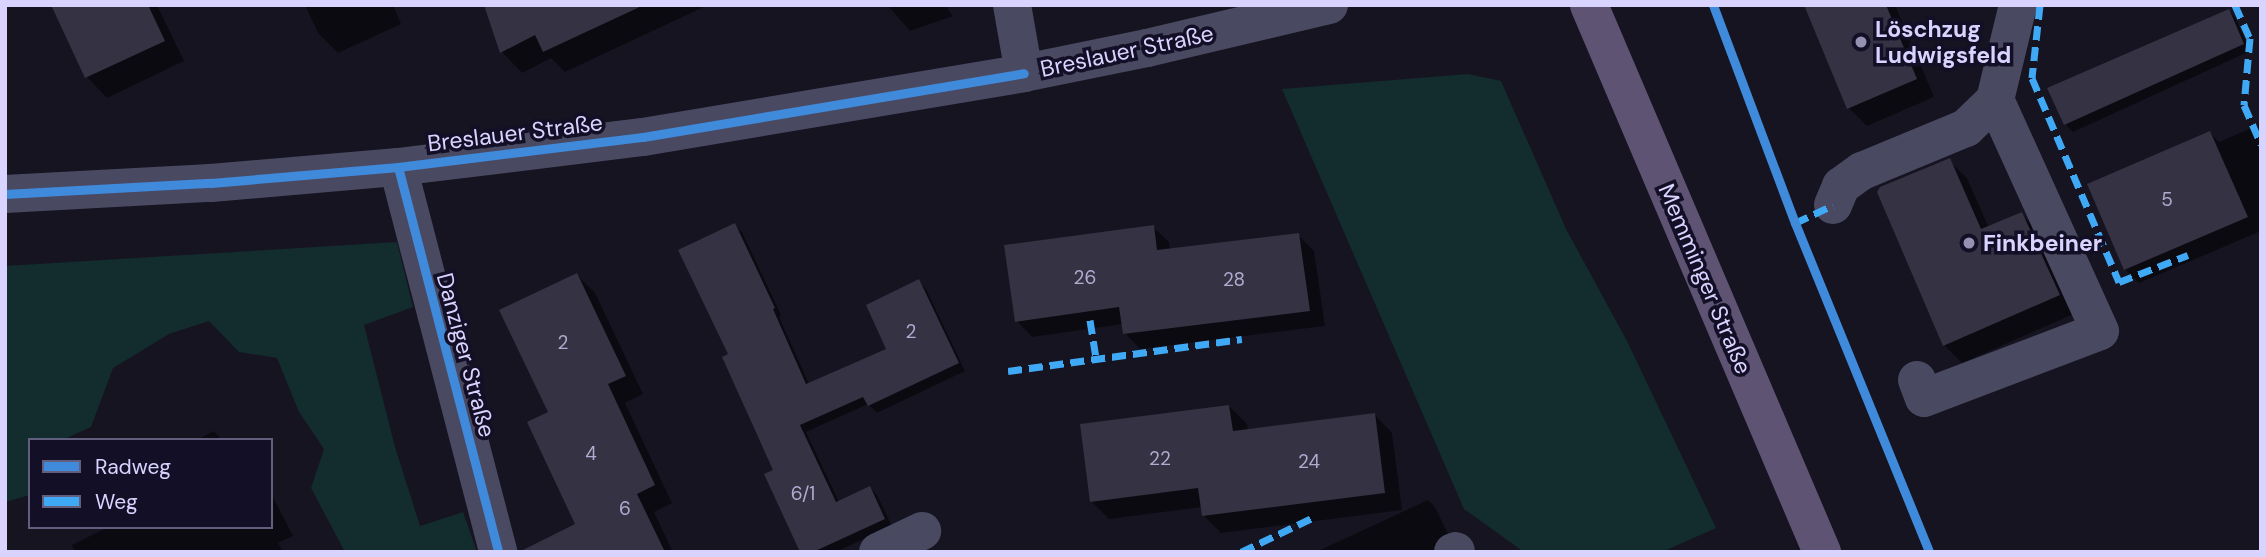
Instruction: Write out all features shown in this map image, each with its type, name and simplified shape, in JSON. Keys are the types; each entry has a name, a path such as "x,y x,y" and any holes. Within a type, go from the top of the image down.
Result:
{"main road":[{"name":"Memminger Straße","path":"1589,5 1822,552"}],"street":[{"path":"1013,5 1024,73"},
{"name":"Breslauer Straße","path":"5,194 224,182 398,167 643,137 1024,73 1147,48 1329,5"},
{"path":"1833,205 1840,186 1862,171 1966,128 1994,100 2018,5"},
{"path":"1917,380 1924,398 2101,331 1994,100"},
{"name":"Danziger Straße","path":"398,167 498,552"},
{"path":"878,552 922,531"}],"green space":[{"path":"1468,74 1501,81 1566,229 1627,341 1716,528 1662,552 1524,552 1464,509 1282,89"},
{"path":"397,242 413,307 364,325 395,447 420,526 463,512 477,552 345,552 311,488 324,449 299,412 277,358 239,352 209,321 169,334 113,368 91,427 66,438 28,438 28,496 5,502 5,266"}],"building":[{"path":"51,5 148,5 165,41 85,78"},
{"path":"484,5 644,5 543,52 535,35 500,53"},
{"name":"Löschzug Ludwigsfeld","path":"1804,5 1886,5 1917,79 1847,109"},
{"path":"2229,9 2244,44 2064,125 2047,88"},
{"path":"2210,131 2248,217 2124,270 2087,184"},
{"name":"Finkbeiner","path":"1950,158 1981,229 2022,212 2060,295 1943,346 1877,192 1880,187"},
{"path":"735,223 775,308 773,309 806,384 886,349 866,305 919,279 959,363 868,406 863,397 800,425 836,502 870,486 885,519 813,552 800,552 764,474 773,470 722,357 728,354 678,250"},
{"path":"1154,225 1157,250 1299,233 1310,311 1123,334 1119,307 1015,322 1004,245"},
{"path":"577,273 626,376 608,384 655,485 637,494 665,552 519,552 575,524 527,422 548,412 499,310"},
{"path":"1229,405 1233,431 1375,413 1385,493 1202,516 1198,488 1090,502 1080,424"}],"marked path":[{"path":"2040,5 2032,78 2119,282 2188,255"},
{"path":"2235,5 2250,38 2244,105 2261,144"},
{"path":"1795,223 1833,205"},
{"path":"1090,320 1096,359"},
{"path":"1008,371 1242,339"},
{"path":"1241,552 1314,517"}],"cycle path":[{"path":"1713,5 1795,223 1929,552"},
{"path":"5,194 211,183 398,167 643,137 1024,73"},
{"path":"398,167 498,552"}],"place":[{"name":"Löschzug Ludwigsfeld","path":"1861,42"},
{"name":"Finkbeiner","path":"1969,243"}]}
